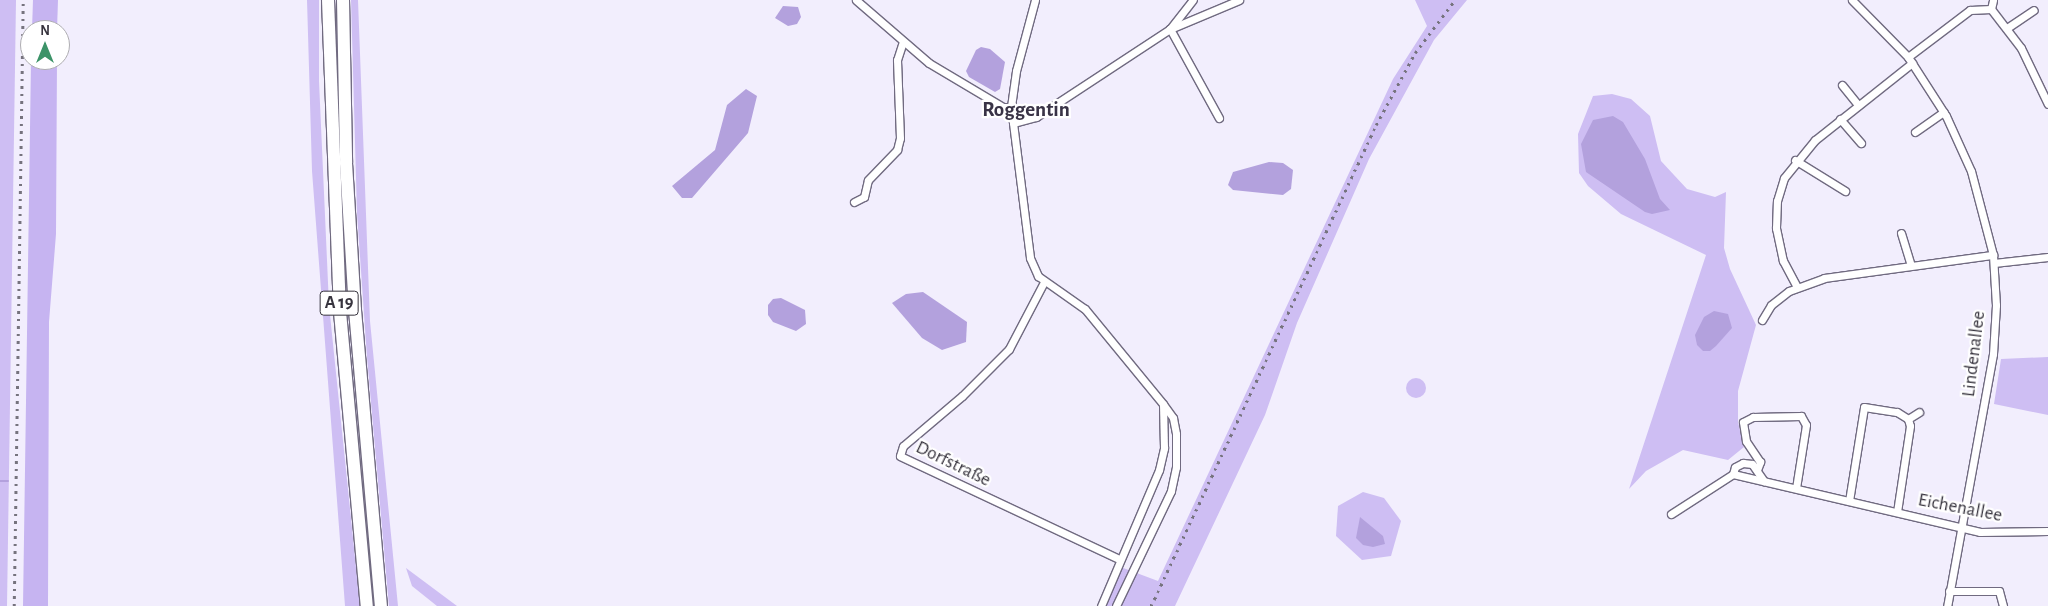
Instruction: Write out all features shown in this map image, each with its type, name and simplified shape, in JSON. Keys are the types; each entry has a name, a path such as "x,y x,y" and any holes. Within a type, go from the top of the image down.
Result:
{"highway":[{"name":"A 19","path":"328,0 340,312 366,606"},
{"name":"A 19","path":"343,0 346,163 354,290 381,606"}],"street":[{"path":"856,0 903,42 946,74 975,88 1003,107 1011,107"},
{"path":"1035,0 1016,71 1011,107 1030,258 1044,282 1085,309 1163,404 1173,418 1176,434 1172,486 1116,606"},
{"path":"1170,29 1193,0"},
{"path":"1013,123 1036,117 1170,29 1238,0"},
{"name":"Lindenallee","path":"1852,0 1910,60 1944,112 1971,172 1993,259 1996,305 1993,354 1948,591 1947,606"},
{"path":"1991,9 1993,0"},
{"path":"1797,287 1783,261 1776,228 1777,201 1784,178 1795,160 1840,119 1970,10 1991,9"},
{"path":"1991,9 2021,48 2048,104"},
{"path":"2007,28 2034,10"},
{"path":"1170,29 1219,118"},
{"path":"854,202 864,196 868,180 897,150 900,138 897,60 903,42"},
{"path":"1842,85 1858,105"},
{"path":"1915,132 1944,112"},
{"path":"1840,119 1861,143"},
{"path":"1795,160 1844,191"},
{"path":"1901,233 1911,266"},
{"path":"1762,320 1771,305 1797,287 1824,278 1911,266 1993,259 2048,257"},
{"name":"Dorfstraße","path":"1044,282 1009,349 962,396 903,446 900,456 1119,559"},
{"path":"1101,606 1119,559 1159,470 1164,448 1163,404"},
{"path":"1849,501 1864,407 1897,412 1908,419 1919,412"},
{"path":"1757,470 1760,462 1746,441 1744,422 1753,417 1801,416 1806,425 1796,488"},
{"name":"Eichenallee","path":"1897,512 1910,426 1908,419"},
{"path":"1670,514 1733,474 1735,467 1743,462 1752,464 1764,481"},
{"name":"Eichenallee","path":"1733,474 1960,527 2000,534 2048,531"},
{"path":"1948,591 1999,591 2002,606"}],"shaded area":[{"path":"0,0 16,0 7,606 0,606"},
{"path":"33,0 58,0 57,20 32,20"},
{"path":"307,0 319,0 319,81 329,305 360,606 345,606 312,171"},
{"path":"351,0 358,0 370,321 398,606 389,606 367,357 357,213"},
{"path":"1415,0 1467,0 1434,40 1369,159 1297,323 1265,415 1175,606 1102,606 1118,566 1158,581 1393,79 1427,26"},
{"path":"783,6 798,7 801,17 797,24 788,26 775,18"},
{"path":"981,47 990,49 1005,62 1000,89 995,92 969,77 966,71 976,50"},
{"path":"31,70 57,70 56,234 49,322 48,606 23,606"},
{"path":"746,89 757,96 748,133 692,198 682,198 672,186 715,150 727,105"},
{"path":"1612,94 1631,99 1650,116 1661,161 1687,189 1715,197 1726,192 1724,248 1730,269 1756,325 1738,391 1738,422 1744,447 1728,460 1683,450 1646,471 1629,489 1706,255 1621,214 1588,186 1579,173 1578,134 1593,96"},
{"path":"1613,116 1623,122 1645,159 1660,199 1670,210 1652,214 1645,212 1586,172 1581,144 1593,120"},
{"path":"1269,162 1283,163 1293,170 1291,189 1283,195 1233,190 1228,185 1233,172"},
{"path":"923,292 967,322 966,342 942,350 922,338 892,303 906,294"},
{"path":"781,298 805,310 806,324 796,331 773,322 768,315 768,305 773,299"},
{"path":"1714,311 1728,314 1732,328 1710,351 1703,351 1697,345 1695,335 1704,317"},
{"path":"2048,357 2048,415 1994,404 2001,359"},
{"path":"1416,378 1423,381 1426,388 1423,395 1416,398 1409,395 1406,388 1409,381"},
{"path":"1363,492 1384,498 1401,521 1391,556 1362,560 1336,536 1338,506"},
{"path":"1360,517 1383,536 1385,544 1373,547 1363,545 1356,538"},
{"path":"406,568 457,606 437,606 412,586"}],"waterway":[{"path":"0,481 8,481"}],"railway":[{"path":"14,606 23,0"},
{"path":"1151,606 1376,125 1415,53 1455,0"}],"district":[{"name":"Roggentin","path":"1026,110"}]}
